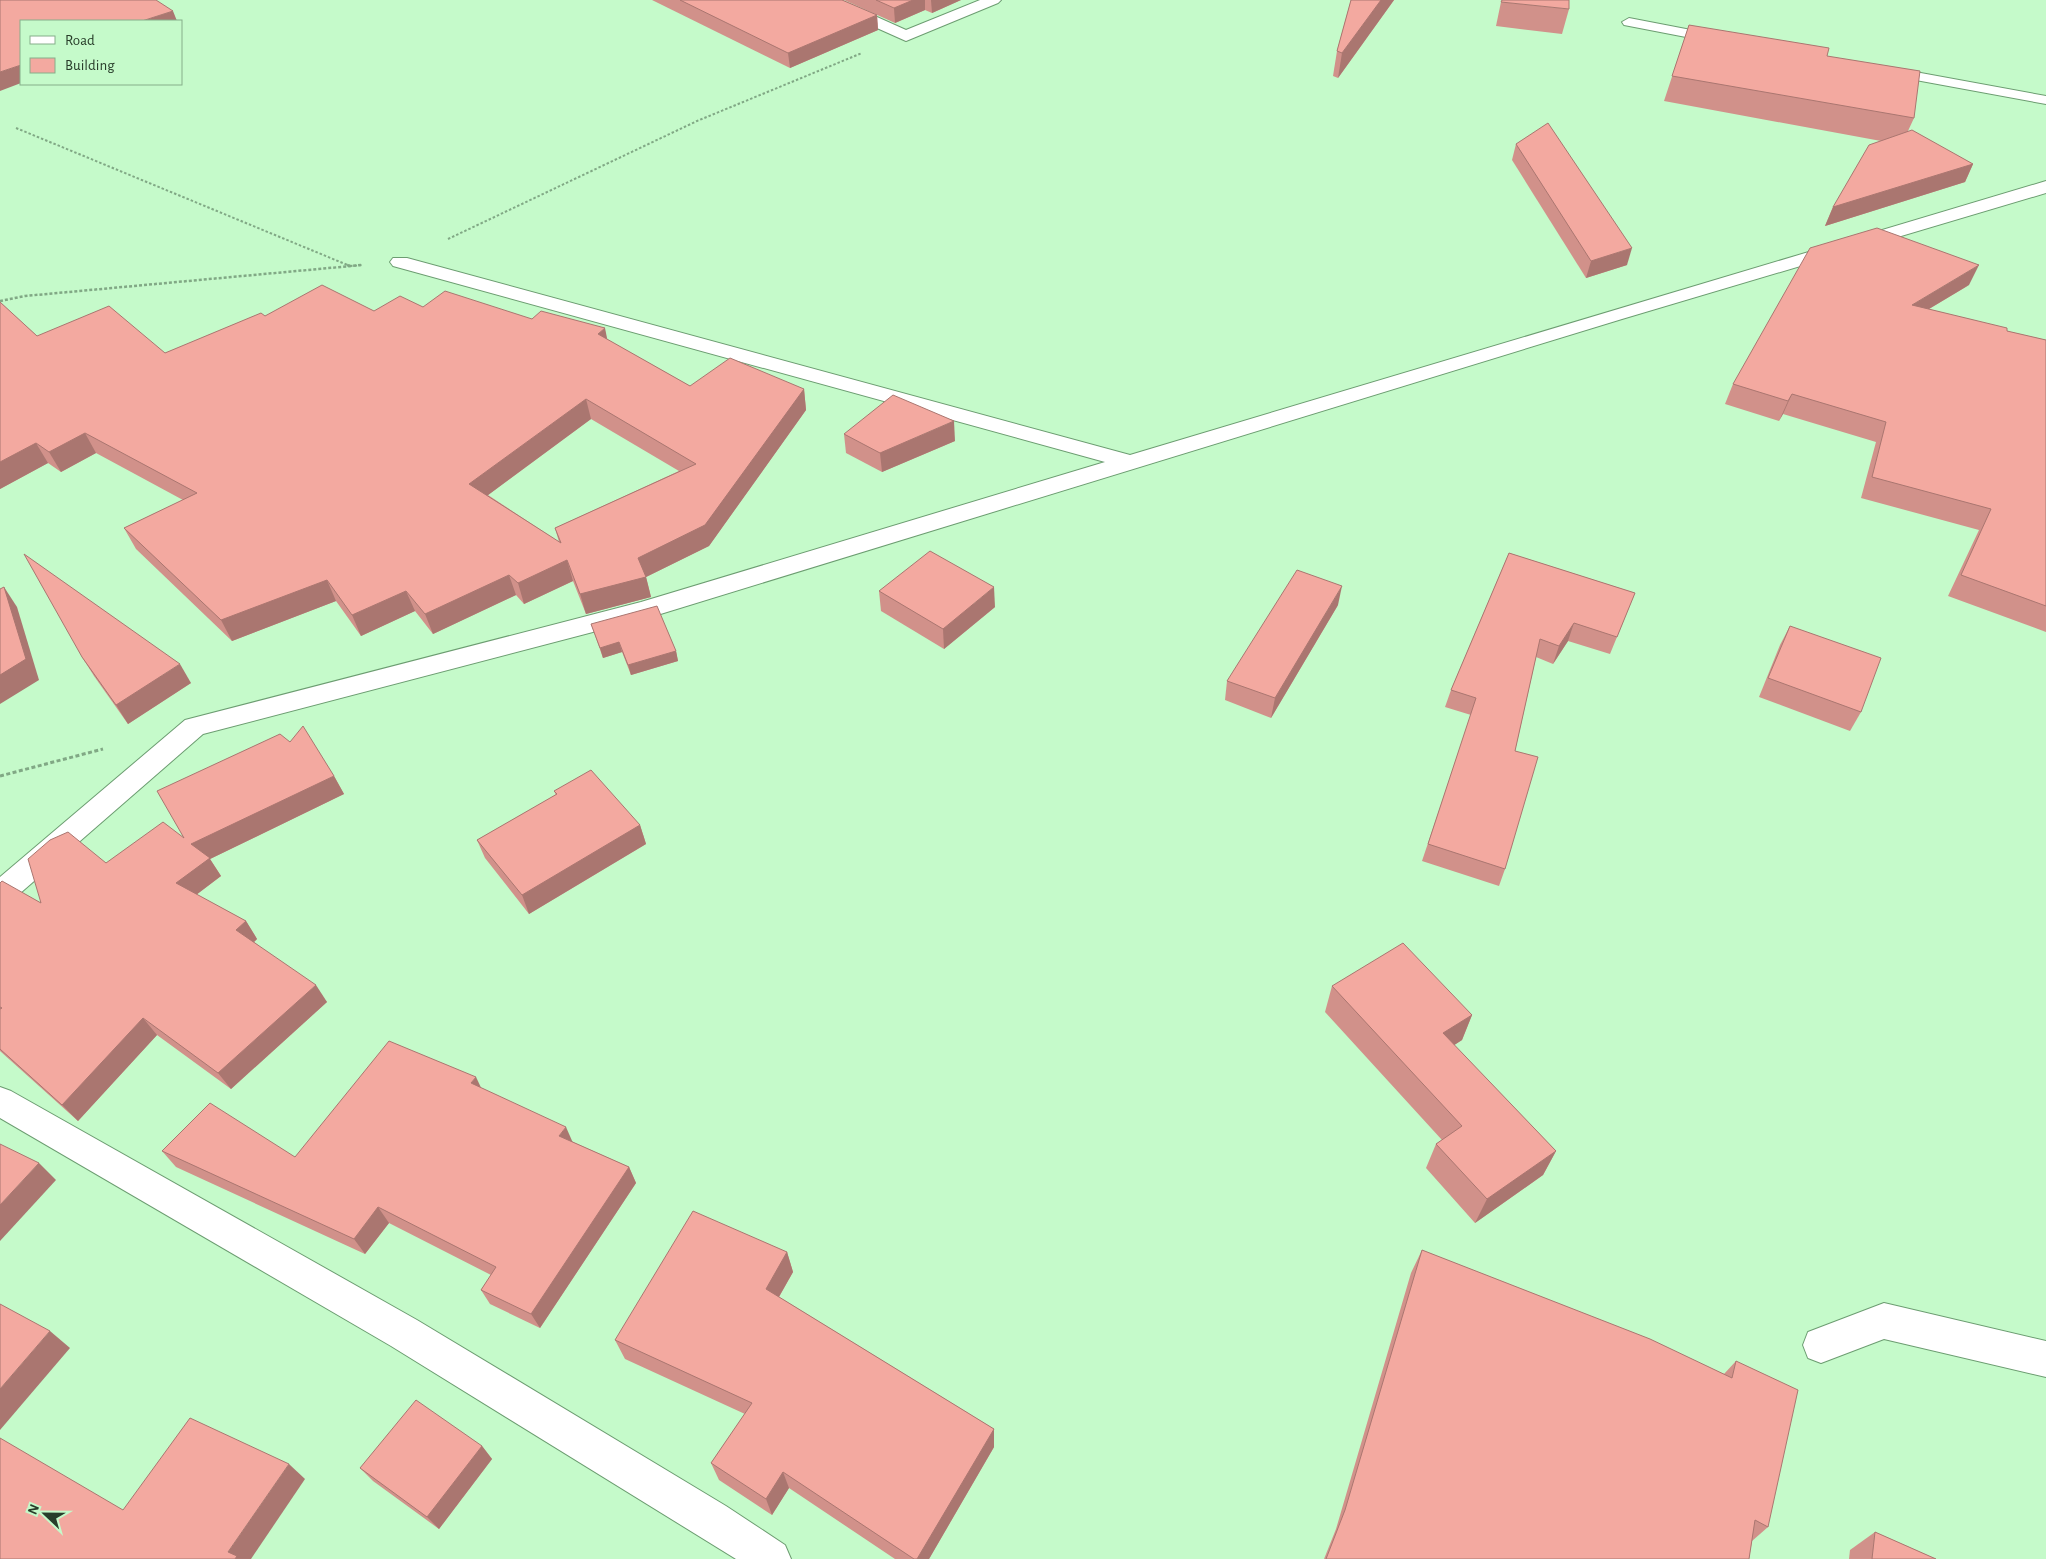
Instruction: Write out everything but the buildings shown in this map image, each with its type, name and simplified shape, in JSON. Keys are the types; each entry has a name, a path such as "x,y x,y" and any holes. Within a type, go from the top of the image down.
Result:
{"street":[{"path":"826,0 906,36 993,0"},
{"path":"0,894 194,727 645,610 1134,463 1615,315 2046,187"},
{"path":"400,262 1134,463"},
{"path":"0,1101 404,1334 712,1520 771,1559"},
{"path":"1821,1345 1884,1322 2046,1359"}],"lane":[{"path":"1629,22 1735,42"},
{"path":"1871,67 2046,100"}],"path":[{"path":"0,301 25,296 400,262 697,121 906,36"},
{"path":"16,128 123,174 352,266"},
{"path":"0,776 110,748"}]}
